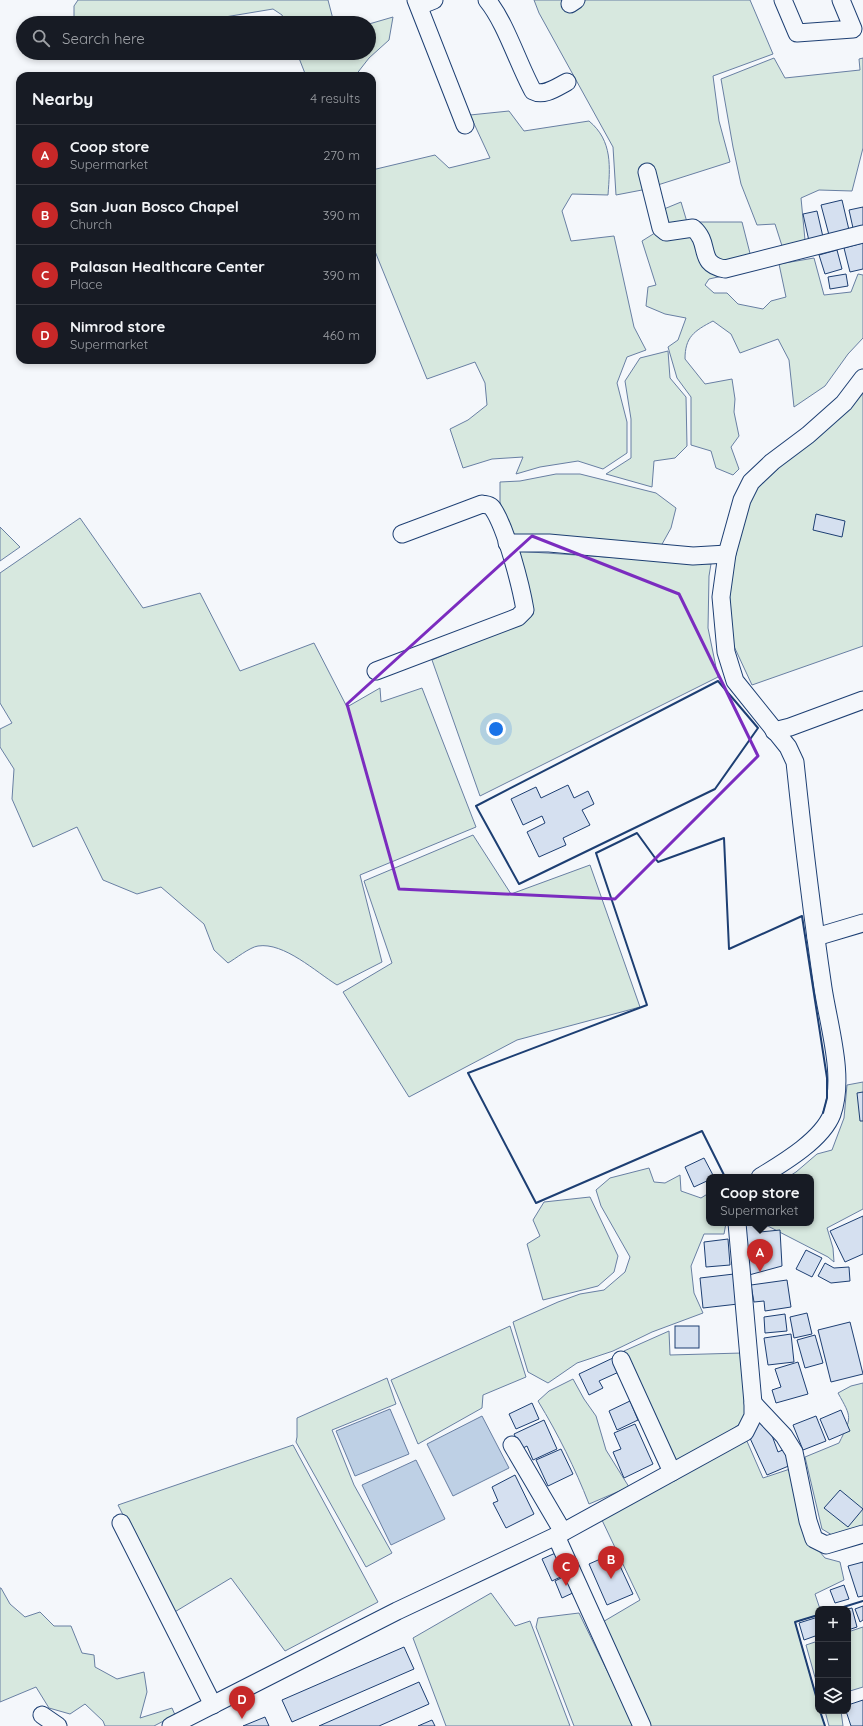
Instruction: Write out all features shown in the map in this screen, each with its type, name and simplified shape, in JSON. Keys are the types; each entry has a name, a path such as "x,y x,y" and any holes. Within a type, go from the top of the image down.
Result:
{"street":[{"path":"487,0 502,26 522,71 533,91 541,93 547,92 567,82"},
{"path":"782,0 797,33 852,29 841,0"},
{"path":"423,2 465,125"},
{"path":"647,172 662,228 666,232 693,228 700,234 709,263 716,267 726,269 863,234"},
{"path":"765,1174 783,1163 820,1134 832,1115 837,1093 836,1063 816,937 795,762 788,747 736,681 726,652 721,597 727,554 742,500 751,482 772,462 808,435 844,403 863,378"},
{"path":"376,671 518,617 525,610 507,543 492,508 482,504 402,534"},
{"path":"507,543 549,543 693,556 727,554"},
{"path":"774,730 790,727 863,700"},
{"path":"816,937 863,923"},
{"path":"171,1726 397,1611 560,1534 745,1432 753,1416 753,1403 737,1226"},
{"path":"621,1360 672,1472"},
{"path":"753,1403 784,1436 794,1452 808,1522 814,1539 826,1545 863,1534"},
{"path":"512,1445 560,1534 642,1726"},
{"path":"121,1523 213,1705"},
{"path":"42,1715 58,1726"}],"highlighted area":[{"path":"532,536 679,594 758,756 615,899 399,889 347,704"}],"shaded area":[{"path":"78,0 328,0 332,16 282,16 273,9 231,16 74,16 74,6"},
{"path":"534,0 750,0 773,54 713,76 719,121 730,162 642,190 616,195 613,147 539,13"},
{"path":"393,17 389,40 376,52 376,22"},
{"path":"774,58 785,78 860,70 859,59 863,58 863,148 852,191 819,190 801,198 805,240 783,249 775,224 757,225 741,184 721,79"},
{"path":"300,60 367,60 358,72 304,72"},
{"path":"509,111 524,131 589,121 597,129 606,146 609,165 608,195 572,194 562,211 571,241 614,236 634,327 646,350 627,357 617,383 627,422 627,453 603,469 578,461 540,467 516,474 523,457 492,459 463,468 450,429 468,420 487,405 485,383 475,362 427,379 376,254 376,169 435,155 449,168 490,158 470,115"},
{"path":"681,202 687,222 742,222 754,269 709,279 705,285 714,293 727,293 738,304 763,309 771,301 786,297 779,264 814,258 824,295 851,292 858,274 863,275 863,338 848,354 825,386 794,407 789,360 778,339 740,353 731,334 713,321 701,328 689,340 685,351 685,359 705,384 732,379 735,399 734,412 739,436 731,447 739,469 733,475 716,468 711,451 691,445 691,397 677,378 668,347 678,340 686,318 665,314 646,306 648,287 656,285 642,241 666,226 664,209"},
{"path":"668,351 670,378 686,397 687,446 675,458 654,461 652,487 606,474 631,458 631,419 625,381 640,358"},
{"path":"863,389 863,646 752,685 732,642 729,585 745,513 754,491"},
{"path":"556,474 580,474 656,493 676,508 671,528 661,546 513,537 500,502 500,482 520,481"},
{"path":"80,518 143,608 200,593 240,671 314,643 347,707 380,688 381,702 422,688 476,827 360,875 382,962 337,985 289,953 268,946 255,947 228,963 214,950 204,924 161,887 137,894 103,880 77,827 33,847 12,799 14,769 0,747 0,729 12,723 0,703 0,573"},
{"path":"0,527 20,547 0,561"},
{"path":"516,551 711,564 709,576 708,628 718,677 480,796 432,660 528,619 533,609"},
{"path":"473,835 511,894 590,865 640,1007 517,1040 409,1097 343,992 392,963 364,881"},
{"path":"863,1082 863,1209 827,1228 833,1248 834,1262 828,1257 768,1226 814,1226 814,1174 793,1174 817,1154 832,1150 844,1118 847,1085"},
{"path":"649,1168 654,1182 665,1183 680,1175 681,1191 701,1198 706,1195 706,1226 725,1226 724,1234 704,1234 691,1266 694,1293 703,1313 652,1332 613,1351 577,1363 548,1383 528,1372 513,1322 580,1294 604,1290 625,1272 630,1257 601,1206 596,1190 610,1178"},
{"path":"590,1197 618,1256 614,1272 598,1286 543,1300 527,1244 540,1236 533,1220 544,1202"},
{"path":"510,1326 526,1377 483,1395 482,1408 418,1444 391,1380"},
{"path":"669,1331 670,1355 742,1353 746,1402 744,1421 724,1435 676,1461 624,1351"},
{"path":"387,1378 396,1404 332,1430 354,1485 392,1553 366,1567 296,1442 297,1418"},
{"path":"573,1379 584,1399 596,1416 606,1450 629,1487 589,1504 566,1451 538,1401 549,1391"},
{"path":"863,1383 863,1528 832,1535 822,1529 805,1457 839,1443 849,1418 846,1408 838,1393 851,1386"},
{"path":"746,1439 763,1478 793,1468 809,1539 825,1558 840,1562 844,1580 815,1594 819,1606 815,1606 815,1616 795,1622 815,1692 815,1714 821,1714 825,1726 649,1726 601,1623 640,1600 601,1518"},
{"path":"293,1445 378,1602 285,1651 231,1578 173,1613 118,1505"},
{"path":"0,1588 10,1604 25,1617 40,1612 54,1626 71,1626 82,1653 94,1655 95,1667 117,1679 144,1672 147,1692 140,1718 172,1708 175,1715 154,1726 105,1726 103,1721 85,1704 70,1714 49,1708 36,1687 0,1702"},
{"path":"491,1593 515,1626 530,1621 570,1726 446,1726 413,1638"},
{"path":"579,1613 634,1726 574,1726 536,1627 538,1618"},
{"path":"863,1627 863,1687 851,1691 851,1642 851,1631"},
{"path":"815,1642 815,1677 806,1645"},
{"path":"826,1714 841,1714 843,1726 829,1726"}],"water":[{"path":"390,1409 409,1454 355,1476 336,1431"},
{"path":"482,1416 509,1468 453,1496 427,1444"},
{"path":"416,1460 445,1519 391,1545 362,1485"}],"building":[{"path":"842,200 849,230 829,235 821,205"},
{"path":"863,207 863,226 853,228 849,210"},
{"path":"817,211 823,237 809,241 803,214"},
{"path":"863,243 863,269 850,272 844,248"},
{"path":"837,250 842,269 825,274 819,255"},
{"path":"846,274 848,286 830,289 828,277"},
{"path":"816,514 845,521 842,537 813,530"},
{"path":"568,785 574,798 588,791 594,804 582,810 590,825 563,838 566,845 539,857 527,832 545,823 542,816 523,825 511,799 536,787 541,798"},
{"path":"863,1092 863,1121 860,1121 857,1093"},
{"path":"704,1158 712,1174 706,1174 706,1181 694,1187 685,1167"},
{"path":"863,1216 863,1254 845,1262 830,1231"},
{"path":"744,1226 759,1226 760,1232 780,1230 782,1266 749,1275"},
{"path":"728,1239 730,1265 706,1267 704,1242"},
{"path":"806,1250 822,1258 812,1277 796,1269"},
{"path":"825,1263 834,1268 849,1267 850,1281 831,1283 818,1276"},
{"path":"734,1274 738,1304 703,1308 700,1278"},
{"path":"787,1280 791,1307 765,1311 764,1301 754,1302 751,1285"},
{"path":"807,1313 812,1334 794,1338 790,1317"},
{"path":"785,1314 787,1331 765,1333 764,1317"},
{"path":"850,1322 863,1374 831,1382 818,1330"},
{"path":"675,1326 699,1326 699,1348 675,1348"},
{"path":"791,1334 794,1362 768,1365 764,1338"},
{"path":"815,1335 823,1363 805,1368 797,1340"},
{"path":"615,1357 621,1371 599,1381 603,1388 589,1395 579,1374"},
{"path":"798,1362 808,1394 776,1403 772,1390 781,1387 775,1369"},
{"path":"630,1401 638,1420 617,1430 609,1411"},
{"path":"532,1403 539,1419 516,1429 509,1414"},
{"path":"841,1410 850,1431 829,1440 820,1419"},
{"path":"816,1416 826,1441 803,1450 793,1425"},
{"path":"544,1420 557,1449 533,1460 527,1446 521,1449 514,1434"},
{"path":"756,1420 763,1420 770,1430 778,1452 785,1449 791,1465 767,1475 749,1436"},
{"path":"635,1424 653,1464 624,1478 613,1452 621,1449 614,1433"},
{"path":"561,1449 573,1474 548,1486 536,1460"},
{"path":"515,1475 534,1514 506,1528 493,1503 498,1501 492,1487"},
{"path":"840,1490 863,1509 848,1527 824,1508"},
{"path":"560,1551 569,1573 552,1581 542,1559"},
{"path":"614,1553 633,1594 607,1605 589,1564"},
{"path":"863,1562 863,1596 858,1597 848,1566"},
{"path":"569,1574 577,1591 562,1598 555,1581"},
{"path":"844,1585 849,1599 835,1603 830,1590"},
{"path":"863,1606 863,1620 860,1622 855,1609"},
{"path":"851,1608 857,1627 851,1629"},
{"path":"815,1618 815,1636 804,1640 799,1623"},
{"path":"404,1647 414,1669 292,1722 282,1700"},
{"path":"419,1682 429,1704 379,1726 319,1726"},
{"path":"863,1700 863,1726 851,1726 847,1714 851,1714 851,1704"},
{"path":"265,1717 269,1726 243,1726"},
{"path":"432,1720 435,1726 418,1726"}],"wall":[{"path":"718,681 758,728 715,789 519,884 476,806 718,681"},
{"path":"724,1174 702,1131 536,1203 468,1073 647,1005 596,853 637,833 658,862 724,838 729,949 802,916 827,1078 827,1098 823,1113"},
{"path":"847,1606 863,1601"},
{"path":"815,1616 795,1622 815,1692"},
{"path":"821,1714 825,1726"}],"place":[{"name":"Coop store","path":"760,1272"},
{"name":"San Juan Bosco Chapel","path":"611,1579"},
{"name":"Palasan Healthcare Center","path":"566,1586"},
{"name":"Nimrod store","path":"242,1719"}]}
